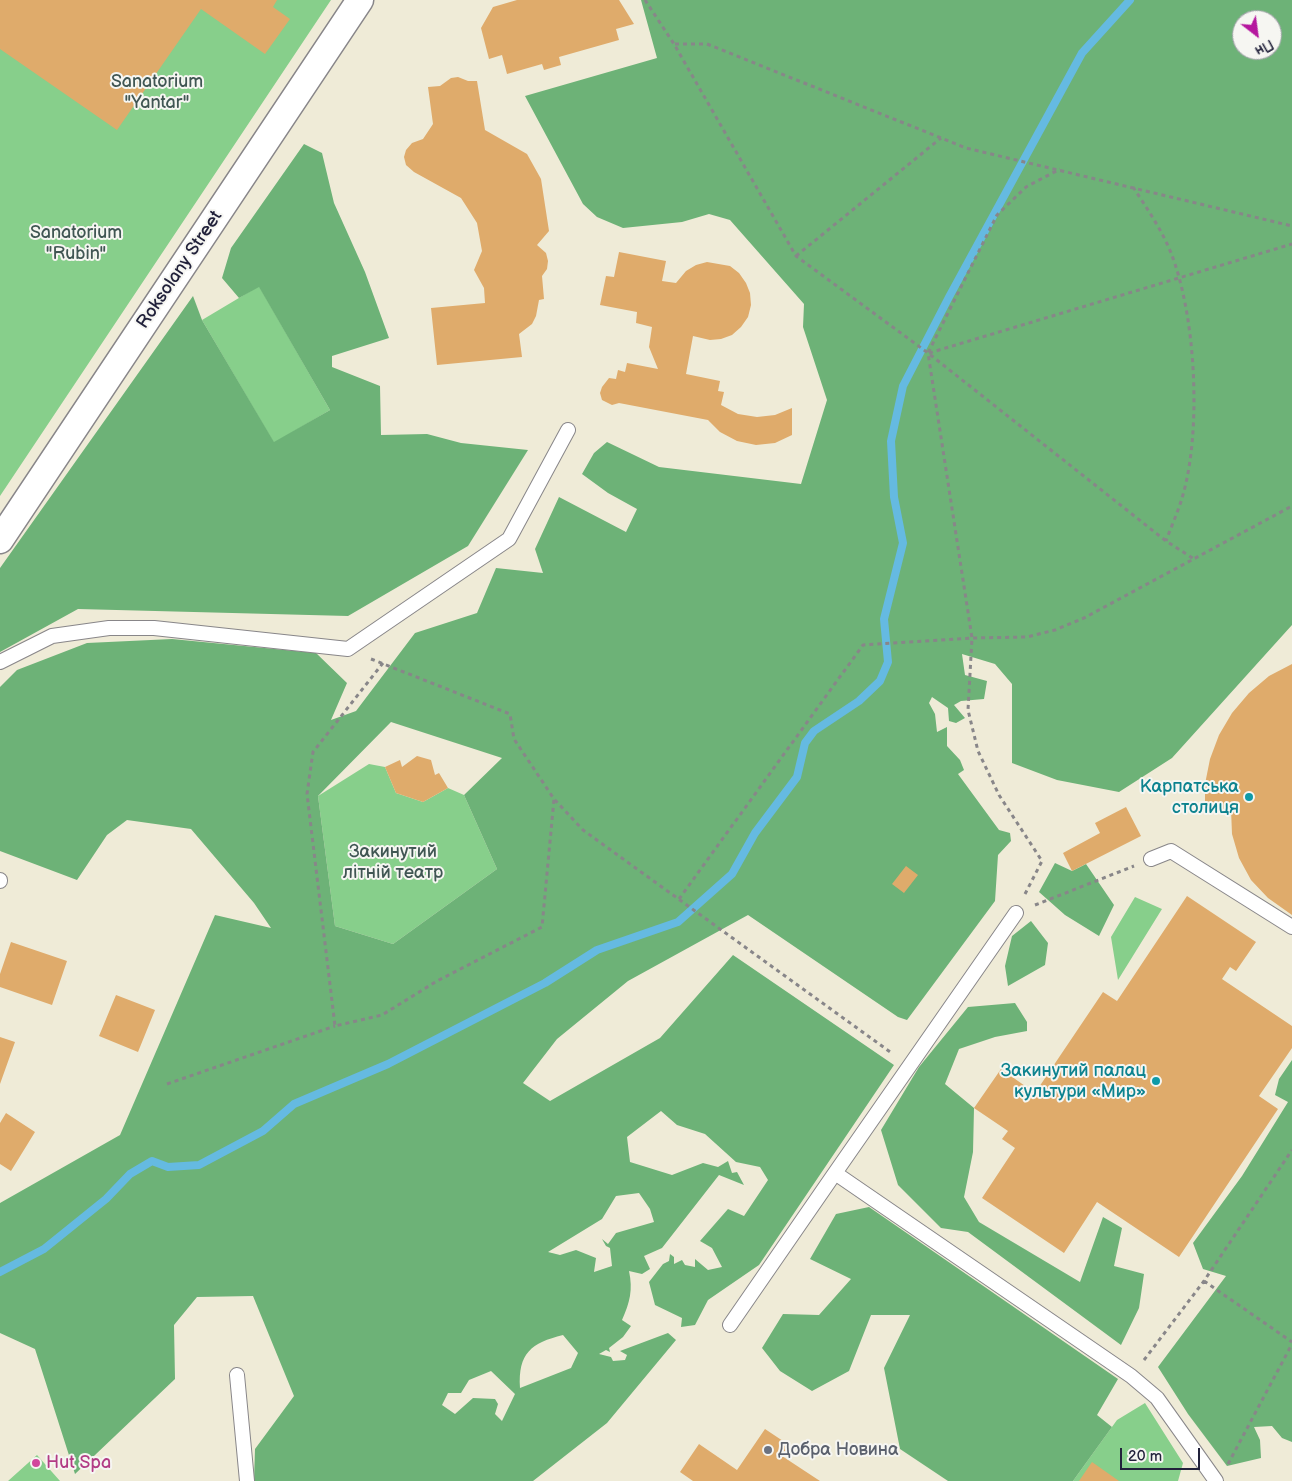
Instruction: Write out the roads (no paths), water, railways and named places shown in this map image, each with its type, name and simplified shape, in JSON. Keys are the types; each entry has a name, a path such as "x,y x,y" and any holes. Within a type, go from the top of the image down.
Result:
{"street":[{"name":"Roksolany Street","path":"0,540 360,0"}],"lane":[{"path":"0,662 52,636 109,628 154,628 348,649 509,539 568,430"},
{"path":"1151,859 1171,851 1292,927"},
{"path":"730,1325 1016,913"},
{"path":"835,1173 1131,1376 1157,1398 1216,1481"},
{"path":"237,1375 247,1481"}],"waterway":[{"path":"0,1272 44,1249 106,1199 130,1174 152,1161 168,1167 199,1165 263,1131 294,1104 388,1064 545,983 597,950 678,922 732,874 755,833 797,777 805,743 814,731 859,701 880,681 888,662 884,619 903,543 894,497 891,441 903,386 949,297 1082,53 1130,0"}],"place":[{"name":"Карпатська столиця","path":"1249,797"},
{"name":"Закинутий палац культури «Мир»","path":"1156,1081"},
{"name":"Добра Новина","path":"768,1450"},
{"name":"Hut Spa","path":"36,1463"}],"park label":[{"name":"Sanatorium \"Yantar\"","path":"157,92"},
{"name":"Sanatorium \"Rubin\"","path":"76,243"},
{"name":"Закинутий літній театр","path":"393,862"}]}
